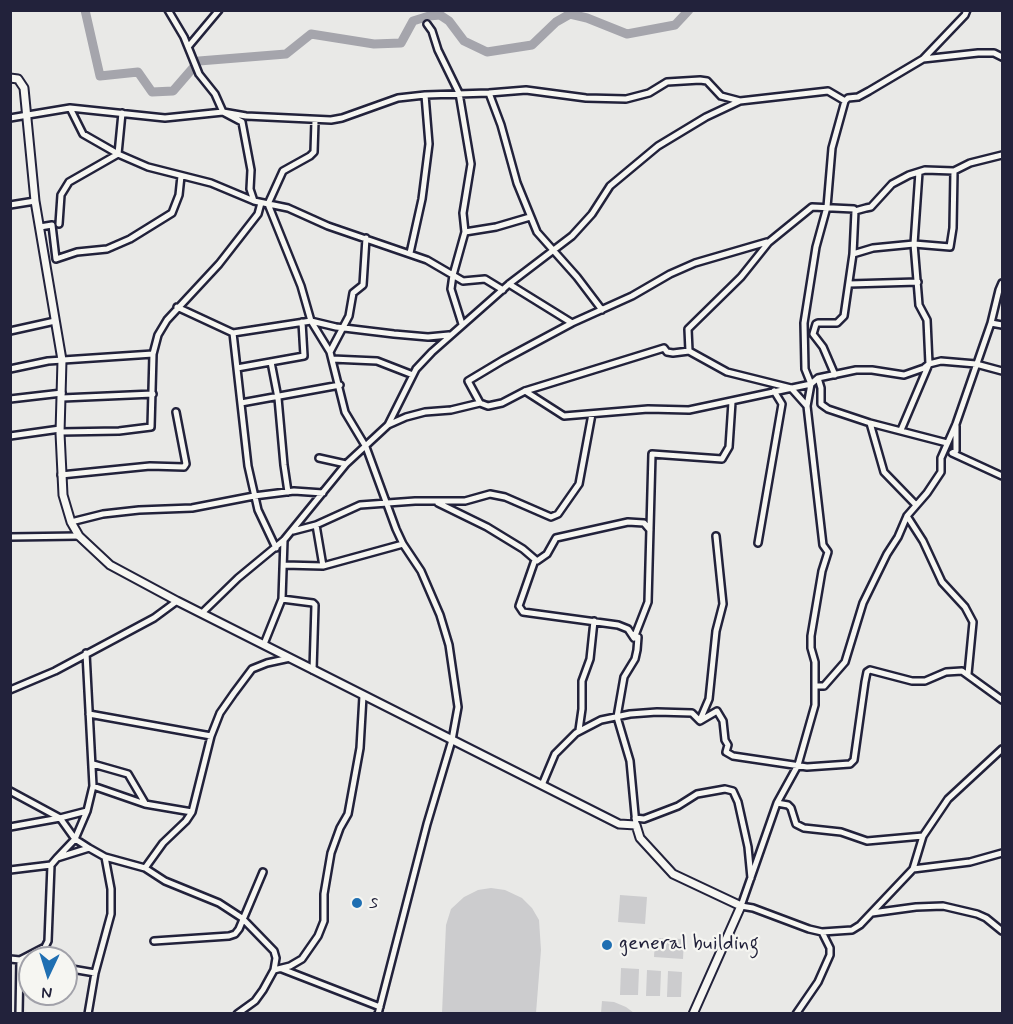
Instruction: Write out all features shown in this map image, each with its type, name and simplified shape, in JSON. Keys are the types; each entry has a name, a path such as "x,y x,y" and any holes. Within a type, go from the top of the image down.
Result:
{"street":[{"path":"168,10 193,57 199,74 215,94 223,112 242,122 251,170 250,189 254,201"},
{"path":"188,47 219,10"},
{"path":"693,1014 741,906 777,803 798,765 815,705 812,631 822,571 828,552 823,545 807,406 811,384 805,369 804,323 816,247 827,207 832,148 845,101 848,98 858,97 923,59 965,15 967,10"},
{"path":"427,24 459,93 471,164 463,213 465,232 453,275 452,289 462,324"},
{"path":"923,59 978,53 994,53 1002,57"},
{"path":"10,78 22,83 35,201 62,360 60,431 63,495 71,522 79,536 110,565 177,601 619,824 644,819 678,806 697,794 725,789 733,790 748,847 751,880"},
{"path":"10,117 70,108 165,118 223,112 315,121 342,118 398,98 425,94 526,90 586,98 626,99 648,93 667,82 700,80 707,81 721,96 740,101"},
{"path":"202,613 238,578 284,540 346,464 388,425 413,375 424,360 509,284 572,236 592,213 610,186 658,146 706,117 740,101 828,91 845,101"},
{"path":"489,93 501,125 517,183 537,232 577,277 602,310"},
{"path":"410,253 422,199 429,144 425,94"},
{"path":"70,108 83,134 118,154 148,167 220,186 264,204 288,208 328,226 410,253 463,281 485,279 503,290"},
{"path":"118,154 122,113"},
{"path":"10,436 60,431 119,431 150,428 153,354 158,335 177,307 219,264 258,214 283,171 314,152 315,121"},
{"path":"58,224 61,195 69,182 118,154"},
{"path":"689,351 688,329 741,277 769,242 812,207 854,209 855,211 871,207 892,184 909,175 925,170 954,171 970,163 1002,155"},
{"path":"853,254 873,248 914,244 951,246 954,171"},
{"path":"900,430 929,364 927,320 919,305 914,244 919,172"},
{"path":"40,227 52,225 56,259 77,252 107,249 130,239 172,213 181,176"},
{"path":"10,205 35,201"},
{"path":"264,204 301,286 311,321 330,352 345,412 366,447 403,544 421,571 440,615 449,645 458,707 452,740 427,824 378,1014"},
{"path":"835,375 823,346 813,334 818,322 837,323 844,316 853,254 855,211"},
{"path":"465,232 496,227 530,217"},
{"path":"330,352 349,316 353,293 363,285 366,238"},
{"path":"480,403 468,381 503,360 572,323 632,296 670,274 695,263 769,242"},
{"path":"849,284 918,282"},
{"path":"816,686 824,686 845,662 863,603 887,554 898,537 907,516 936,482 941,472 941,458 956,424 991,323 1002,283"},
{"path":"509,284 572,323"},
{"path":"177,307 233,333 311,321 428,337 450,335"},
{"path":"10,331 55,321"},
{"path":"237,368 304,356 302,322"},
{"path":"991,323 1002,325"},
{"path":"233,333 248,465 254,496 262,521 276,548"},
{"path":"388,425 425,411 451,410 480,403 488,406 502,403 525,392 664,348 667,352 673,353 689,351 727,372 791,388 807,406"},
{"path":"10,369 62,360 153,354"},
{"path":"332,359 377,361 413,375"},
{"path":"525,392 564,416 648,409 689,410 811,384 818,378 866,370 904,375 918,372 929,364 941,361 976,364 1002,371"},
{"path":"272,362 288,492"},
{"path":"818,378 823,406 870,423 947,443"},
{"path":"242,403 340,385"},
{"path":"758,543 782,404 774,391"},
{"path":"10,399 153,394"},
{"path":"634,638 648,602 652,454 722,459 729,447 732,402"},
{"path":"61,475 150,466 184,467 186,464 176,412"},
{"path":"291,531 316,525 355,506 465,501 484,495 496,495 551,517 558,514 579,484 592,414"},
{"path":"870,423 884,472 916,505"},
{"path":"956,424 956,451 952,453 1002,476"},
{"path":"320,458 346,464"},
{"path":"71,522 103,514 192,508 288,492 323,493"},
{"path":"436,502 487,526 523,549 535,560"},
{"path":"907,516 923,541 942,582 965,607 973,622 968,674"},
{"path":"535,560 547,554 556,538 628,522 644,524 650,530"},
{"path":"316,525 323,566"},
{"path":"10,537 79,536"},
{"path":"700,721 709,699 716,631 723,604 716,536"},
{"path":"264,644 282,599 284,540"},
{"path":"284,565 323,566 403,544"},
{"path":"535,560 519,603 521,611 622,626 628,629 634,638 638,638 635,659 624,677 617,717 630,761 640,838 673,874 741,906 822,932 852,930 860,926 912,869 923,836 948,799 1002,749"},
{"path":"282,599 315,605 313,670"},
{"path":"10,690 55,671 154,618 177,601"},
{"path":"579,730 582,681 590,659 594,621"},
{"path":"46,946 48,941 51,865 75,838 87,811 93,786 87,653"},
{"path":"145,868 163,843 192,812 211,736 220,713 252,669 290,658"},
{"path":"700,721 717,711 723,721 725,740 728,745 726,753 807,767 850,764 854,760 868,671 912,681 925,681 954,670 962,670 1002,700"},
{"path":"274,970 282,969 302,958 318,936 324,921 324,894 331,854 342,823 347,816 360,748 363,696"},
{"path":"543,785 555,754 579,730 601,720 640,713 673,712 692,713 700,721"},
{"path":"89,714 211,736"},
{"path":"93,764 128,774 145,804"},
{"path":"93,786 145,804 192,812"},
{"path":"10,790 60,818 75,838 105,857 145,868 165,881 219,903 242,918 274,951 276,958 274,970 255,1001 237,1014"},
{"path":"777,803 788,805 796,824 804,828 841,832 867,841 923,836"},
{"path":"10,826 87,811"},
{"path":"57,858 89,848"},
{"path":"912,869 970,862 1002,853"},
{"path":"88,1014 95,973 111,914 111,889 105,857"},
{"path":"10,870 51,865"},
{"path":"154,941 235,934 263,872"},
{"path":"872,913 943,906 977,914 1002,931"},
{"path":"796,1014 818,982 830,955 830,948 822,932"},
{"path":"282,969 380,1007"},
{"path":"78,970 95,973"}],"shaded area":[{"path":"491,888 505,890 522,898 539,920 541,950 536,1013 442,1013 446,925 451,909 464,897 478,890"},
{"path":"620,895 647,897 645,924 618,922"},
{"path":"655,938 684,939 683,959 654,957"},
{"path":"621,968 639,969 638,995 620,995"},
{"path":"647,970 661,971 660,996 646,996"},
{"path":"668,971 682,972 681,997 667,997"},
{"path":"602,1001 614,1002 634,1013 601,1013"}],"waterway":[{"path":"85,10 100,76 138,72 152,92 173,91 199,61 286,54 311,34 374,44 401,43 413,21 440,15 449,21 464,41 487,52 532,45 556,22 570,14 587,18 627,34 675,25 689,10"}],"place":[{"name":"s","path":"357,903"},
{"name":"general building","path":"607,945"}]}
